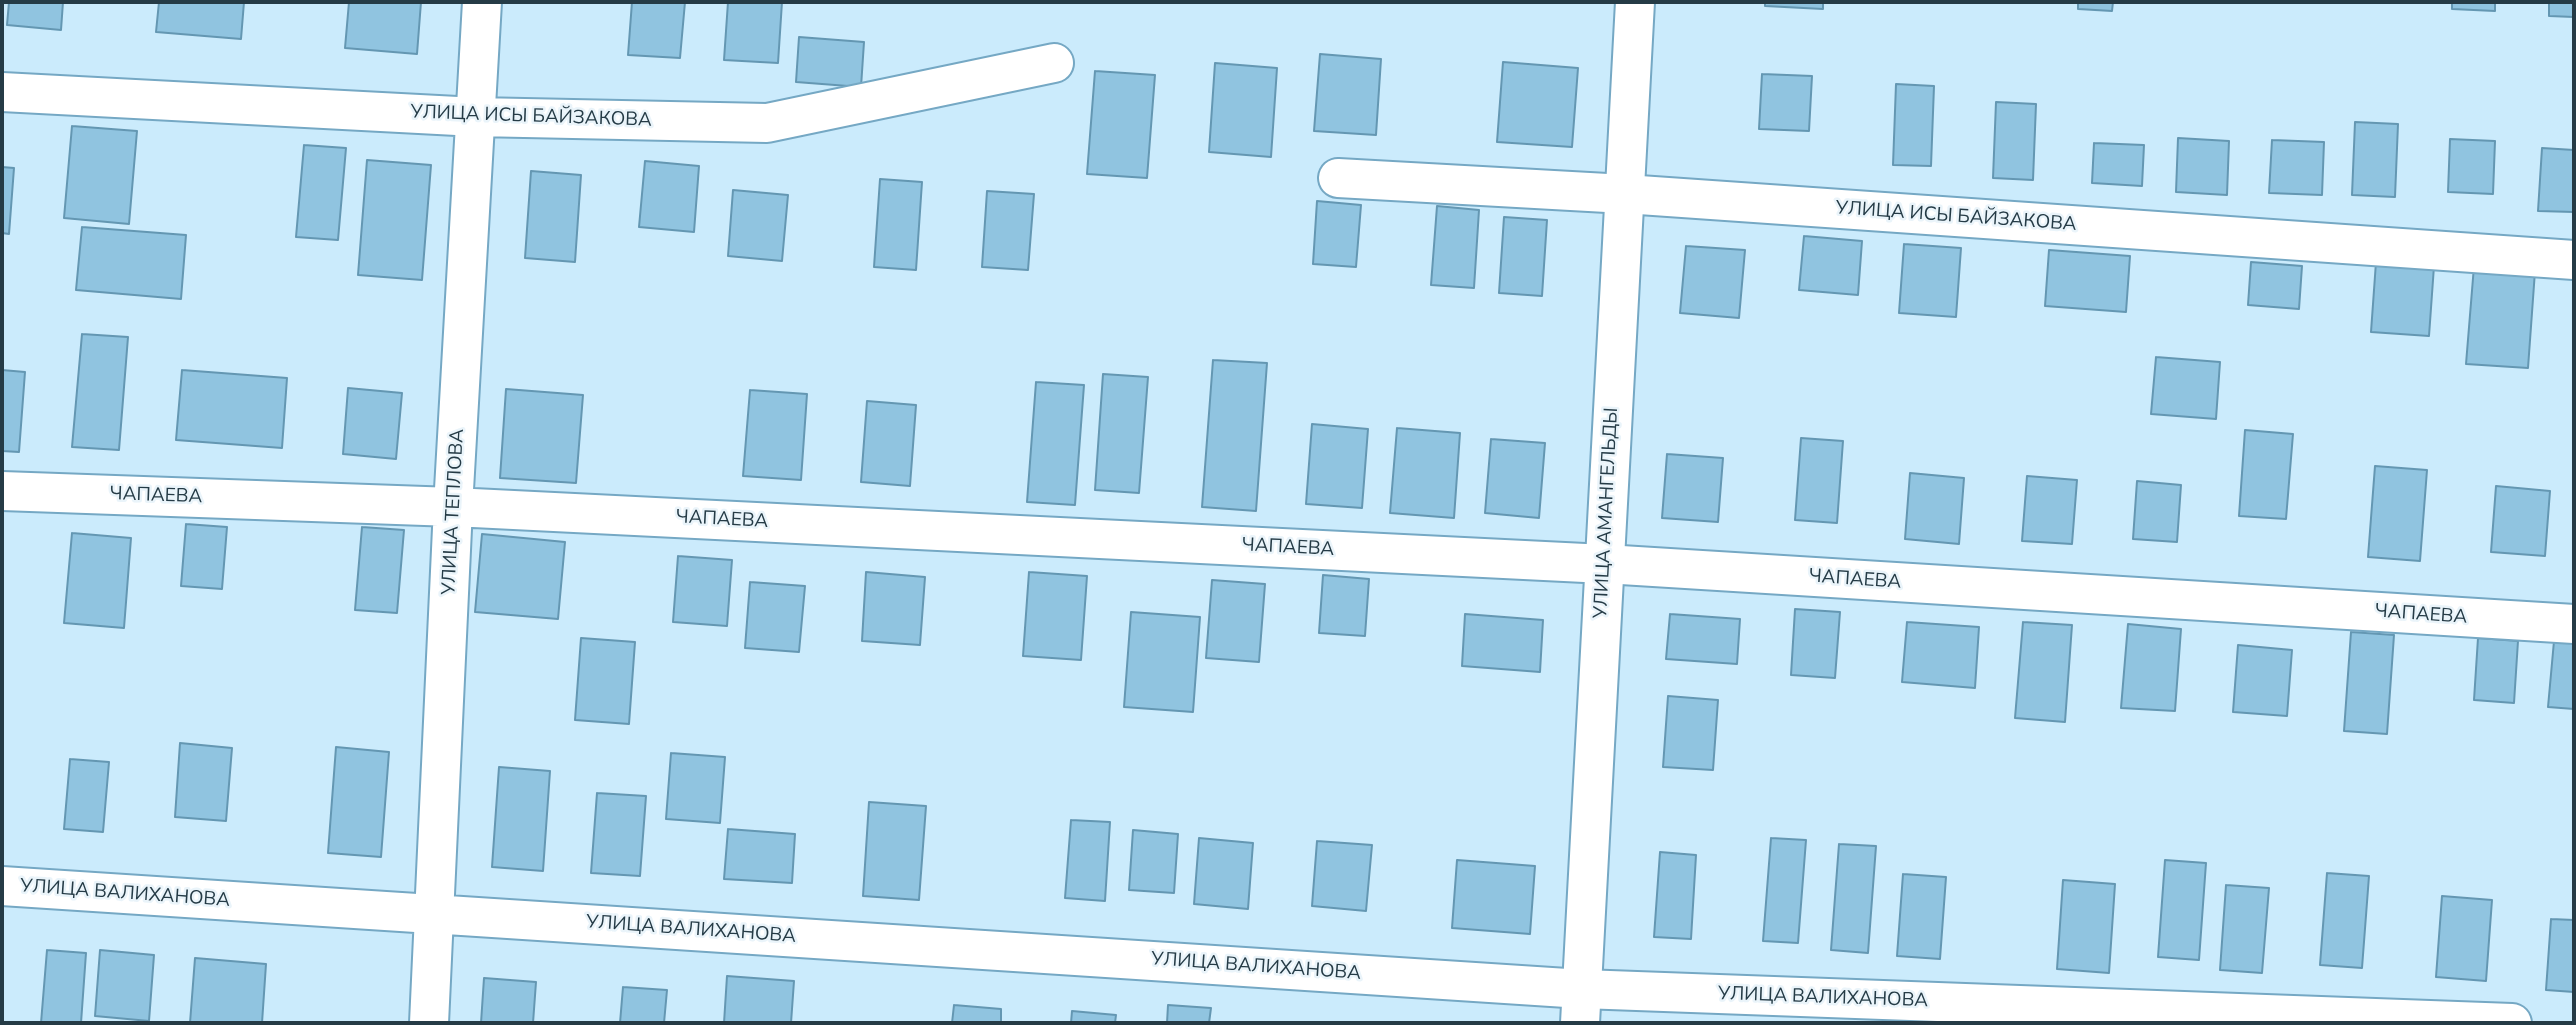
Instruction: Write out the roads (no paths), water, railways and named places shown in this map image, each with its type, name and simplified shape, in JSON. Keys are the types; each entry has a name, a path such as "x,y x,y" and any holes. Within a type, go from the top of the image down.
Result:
{"street":[{"name":"УЛИЦА ТЕПЛОВА","path":"429,1023 453,507 482,2"},
{"name":"УЛИЦА АМАНГЕЛЬДЫ","path":"1581,1006 1635,2"},
{"name":"УЛИЦА ИСЫ БАЙЗАКОВА","path":"2,92 476,117 767,122 1054,63"},
{"name":"УЛИЦА ИСЫ БАЙЗАКОВА","path":"1338,178 1625,194 2574,260"},
{"name":"ЧАПАЕВА","path":"2,491 453,507 1605,564 2574,624"},
{"name":"УЛИЦА ВАЛИХАНОВА","path":"2,886 435,913 1581,1006 2512,1023"}]}
